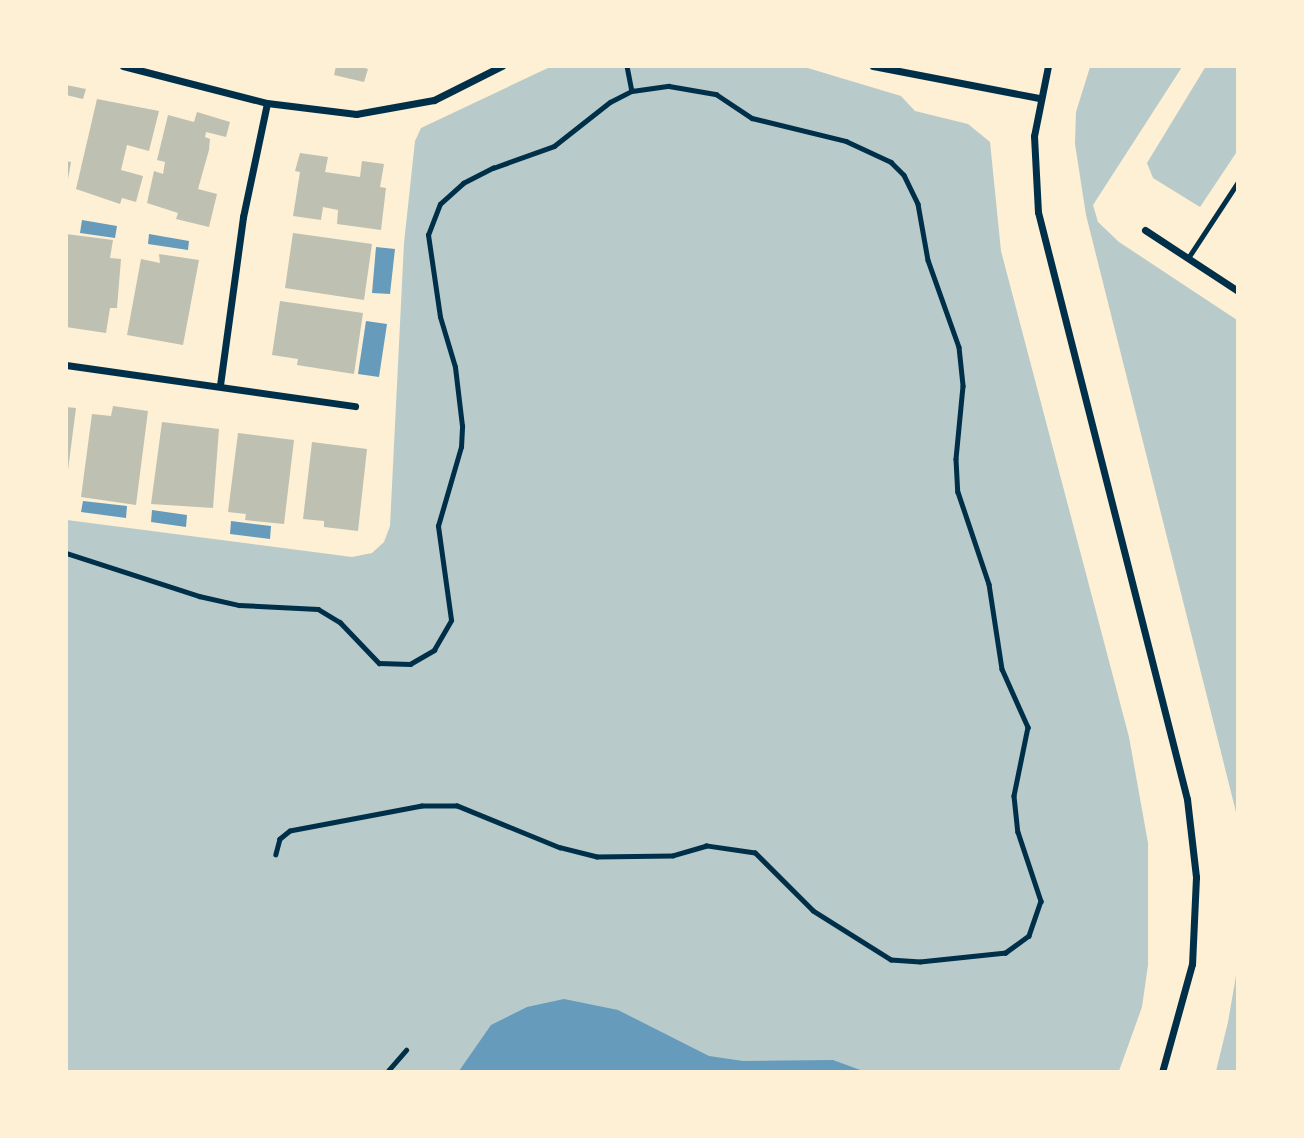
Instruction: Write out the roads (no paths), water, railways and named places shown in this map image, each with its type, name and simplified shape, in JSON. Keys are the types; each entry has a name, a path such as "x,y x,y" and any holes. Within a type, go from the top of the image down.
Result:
{"street":[{"path":"123,66 267,103 330,114 383,113 434,100 502,66"},
{"path":"873,66 1040,98"},
{"path":"1048,66 1034,136 1038,212 1187,799 1196,877 1192,964 1162,1072"},
{"path":"220,385 243,217 267,103"},
{"path":"1144,230 1237,291"},
{"path":"66,365 355,406"}],"lane":[{"path":"1188,259 1237,182"}],"water":[{"path":"82,220 117,226 115,238 80,233"},
{"path":"149,234 189,241 188,250 148,244"},
{"path":"376,247 395,249 390,294 372,293"},
{"path":"366,321 387,324 379,377 358,374"},
{"path":"83,501 127,506 126,518 81,512"},
{"path":"152,510 187,515 186,527 151,522"},
{"path":"231,521 271,526 270,539 230,534"},
{"path":"564,999 618,1010 709,1056 743,1061 833,1060 863,1071 459,1071 491,1025 527,1007"}]}
